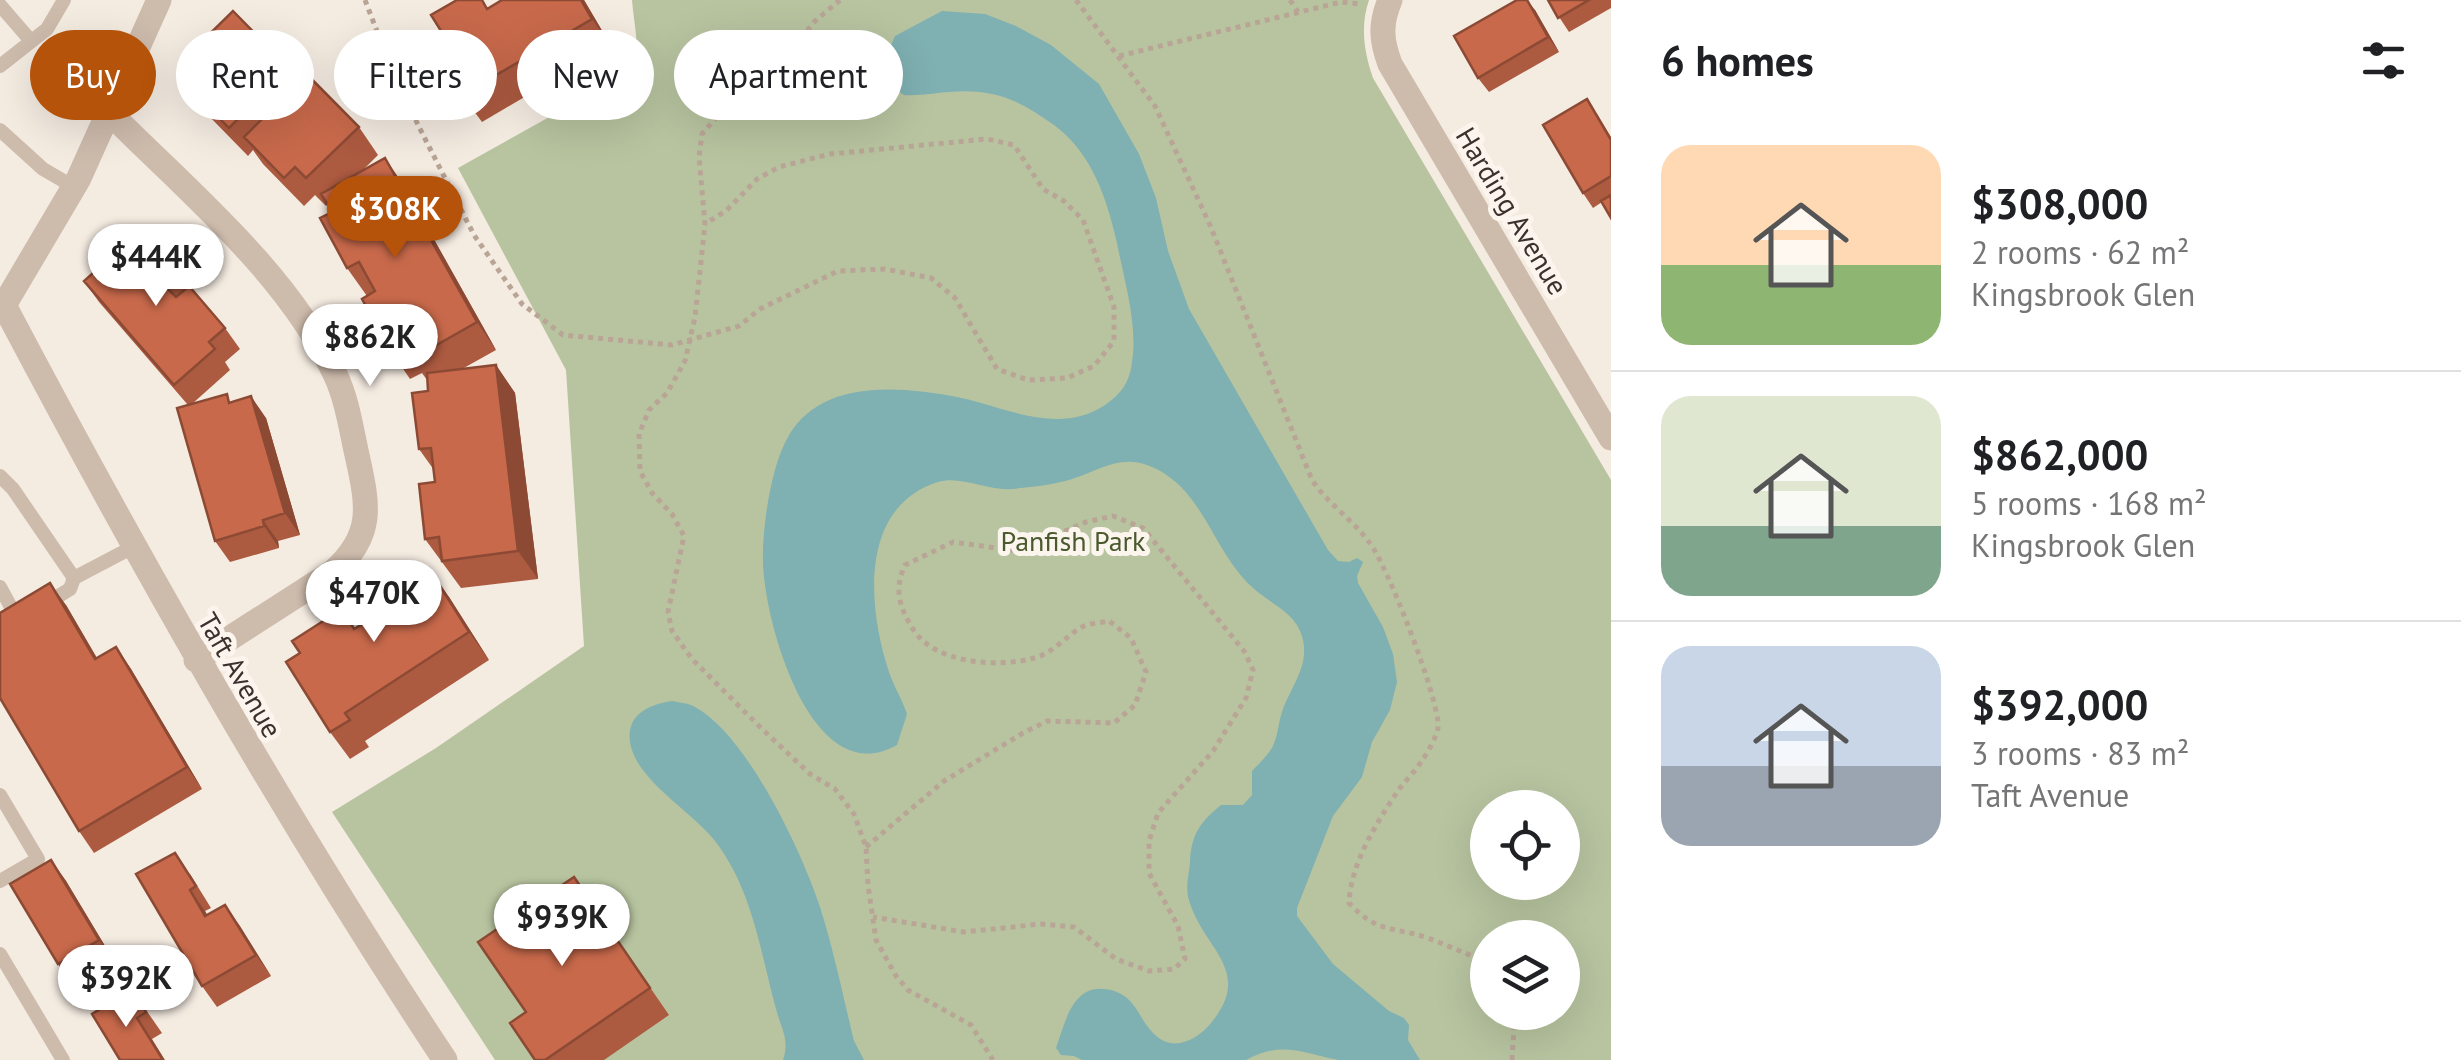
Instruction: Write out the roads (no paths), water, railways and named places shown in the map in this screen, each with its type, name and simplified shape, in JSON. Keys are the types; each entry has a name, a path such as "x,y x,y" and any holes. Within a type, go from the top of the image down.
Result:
{"street":[{"path":"145,30 159,0"},
{"name":"Harding Avenue","path":"1388,4 1382,23 1382,44 1390,64 1601,400 1611,438"},
{"path":"2,310 74,187 104,120"},
{"path":"117,120 272,276 297,307 336,375 364,486 366,515 362,538 351,556 333,572 196,660"},
{"name":"Taft Avenue","path":"2,310 196,660 332,886 446,1060"}],"lane":[{"path":"47,30 64,0"},
{"path":"0,5 30,40"},
{"path":"0,66 30,42"},
{"path":"0,130 43,169 74,187"},
{"path":"0,476 74,578"},
{"path":"0,630 70,589 74,578 133,547"},
{"path":"0,587 18,620"},
{"path":"0,794 38,859 0,881"},
{"path":"0,954 63,1060"}],"water":[{"path":"942,11 985,14 1051,45 1099,84 1139,154 1189,309 1328,550 1338,561 1357,558 1363,562 1358,583 1383,627 1393,654 1397,682 1390,710 1372,742 1362,777 1333,816 1297,916 1333,964 1389,1011 1404,1018 1409,1025 1408,1040 1420,1060 1339,1060 1282,1050 1246,1060 1082,1060 1061,1055 1056,1048 1071,1008 1084,993 1093,990 1108,990 1128,999 1153,1033 1168,1042 1184,1042 1211,1023 1223,1004 1227,973 1195,917 1188,895 1192,844 1202,823 1221,805 1243,805 1252,795 1252,771 1272,748 1303,659 1303,640 1295,622 1238,572 1193,502 1164,473 1144,464 1125,462 1042,486 1003,489 947,480 912,495 894,513 882,536 874,591 882,647 907,714 897,745 867,754 840,745 817,724 798,694 772,622 763,548 777,464 788,437 802,418 839,396 861,391 907,390 971,400 1029,416 1068,418 1087,414 1111,401 1124,387 1131,369 1132,317 1117,243 1103,194 1088,163 1054,125 1005,98 965,91 904,95 903,32"},
{"path":"673,701 695,707 734,742 786,827 820,907 854,1041 864,1060 783,1060 784,1034 740,883 708,833 643,770 630,742 632,724 641,712"}],"park label":[{"name":"Panfish Park","path":"1073,541"}]}
